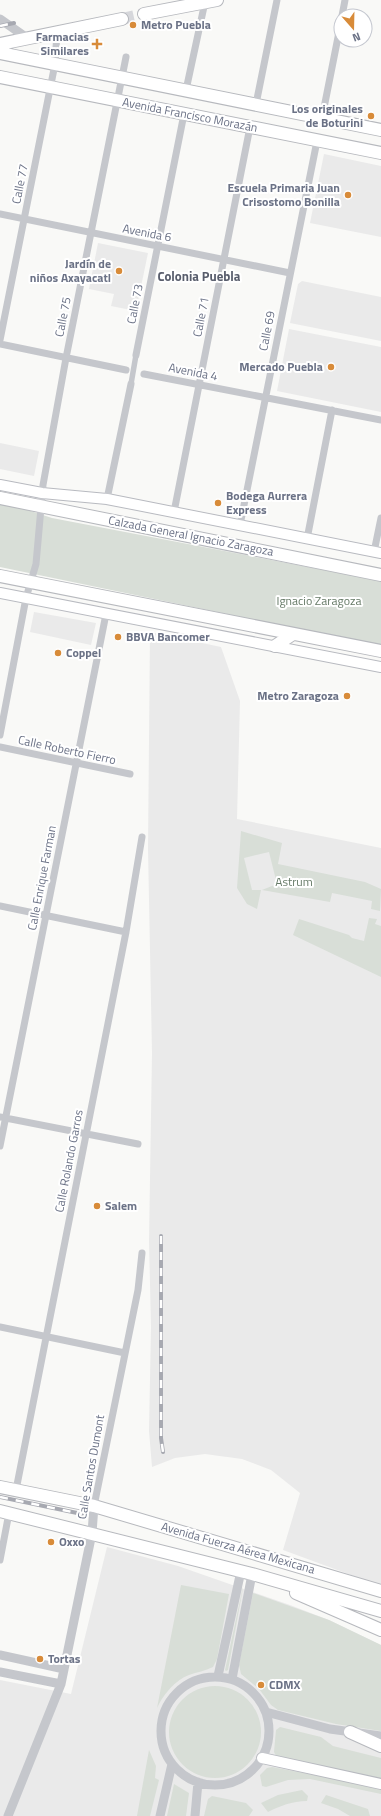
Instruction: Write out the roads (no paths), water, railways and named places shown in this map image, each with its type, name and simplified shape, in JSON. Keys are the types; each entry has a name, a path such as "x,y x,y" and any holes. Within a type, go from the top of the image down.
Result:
{"main road":[{"path":"144,14 217,0"},
{"path":"0,44 122,19"},
{"name":"Avenida Francisco Morazán","path":"0,53 381,130"},
{"name":"Avenida Francisco Morazán","path":"0,77 381,154"},
{"name":"Calzada General Ignacio Zaragoza","path":"0,484 42,493 107,498 378,553"},
{"name":"Calzada General Ignacio Zaragoza","path":"0,498 381,575"},
{"path":"0,576 381,651"},
{"path":"0,593 381,667"},
{"path":"266,628 273,646"},
{"path":"273,646 293,634"},
{"name":"Avenida Fuerza Aérea Mexicana","path":"0,1487 94,1506 381,1591"},
{"name":"Avenida Fuerza Aérea Mexicana","path":"4,1512 247,1572 381,1611"},
{"path":"247,1572 381,1630"},
{"path":"350,1732 381,1746"},
{"path":"262,1758 381,1784"}],"street":[{"path":"256,104 277,0"},
{"path":"186,90 205,2"},
{"path":"0,19 27,38"},
{"name":"Calle 77","path":"0,340 55,64 57,32"},
{"path":"322,118 336,48"},
{"name":"Calle 75","path":"0,735 26,598 36,564 40,536 40,506 42,493 66,358 126,57"},
{"name":"Calle 73","path":"107,498 131,384 130,370 136,355 184,114"},
{"name":"Calle 71","path":"174,512 250,127"},
{"name":"Calle 69","path":"240,525 317,141"},
{"name":"Avenida 6","path":"0,214 290,273"},
{"name":"Avenida 4","path":"0,344 144,374 381,420"},
{"path":"306,539 332,410"},
{"path":"378,553 381,518"},
{"name":"Calle Enrique Farman","path":"0,1146 3,1117 46,915 106,614"},
{"name":"Calle Roberto Fierro","path":"0,747 130,774"},
{"name":"Calle Rolando Garros","path":"16,1490 126,932 142,837"},
{"path":"0,906 126,932"},
{"path":"3,1117 138,1144"},
{"name":"Calle Santos Dumont","path":"8,1816 61,1684 92,1533 94,1506 138,1290 142,1254"},
{"path":"0,1327 125,1353"},
{"path":"0,1560 4,1512"},
{"path":"218,1676 247,1572"},
{"path":"232,1679 247,1572"},
{"path":"0,1655 64,1669"},
{"path":"0,1672 61,1684"},
{"path":"218,1676 232,1679 244,1684 253,1692 266,1712 269,1735 262,1758 252,1770 234,1781 214,1785 198,1782 179,1772 164,1751 161,1736 161,1721 166,1706 175,1693 188,1684 202,1678 218,1676"},
{"path":"266,1712 309,1724 381,1736"},
{"path":"160,1816 172,1764"},
{"path":"195,1816 198,1782"}],"tunnel":[{"path":"122,19 144,14"}],"railway":[{"path":"0,26 14,23"},
{"path":"161,1236 161,1438 163,1452"},
{"path":"0,1497 82,1514"}],"place":[{"name":"Metro Puebla","path":"133,25"},
{"name":"Farmacias Similares","path":"97,44"},
{"name":"Los originales de Boturini","path":"371,116"},
{"name":"Escuela Primaria Juan Crisostomo Bonilla","path":"348,195"},
{"name":"Jardín de niños Axayacatl","path":"119,271"},
{"name":"Mercado Puebla","path":"331,367"},
{"name":"Bodega Aurrera Express","path":"218,503"},
{"name":"BBVA Bancomer","path":"118,637"},
{"name":"Coppel","path":"58,653"},
{"name":"Metro Zaragoza","path":"347,696"},
{"name":"Salem","path":"97,1206"},
{"name":"Oxxo","path":"51,1542"},
{"name":"Tortas","path":"40,1659"},
{"name":"CDMX","path":"261,1685"}],"district":[{"name":"Colonia Puebla","path":"199,276"}],"park label":[{"name":"Ignacio Zaragoza","path":"319,601"},
{"name":"Astrum","path":"294,882"}]}
